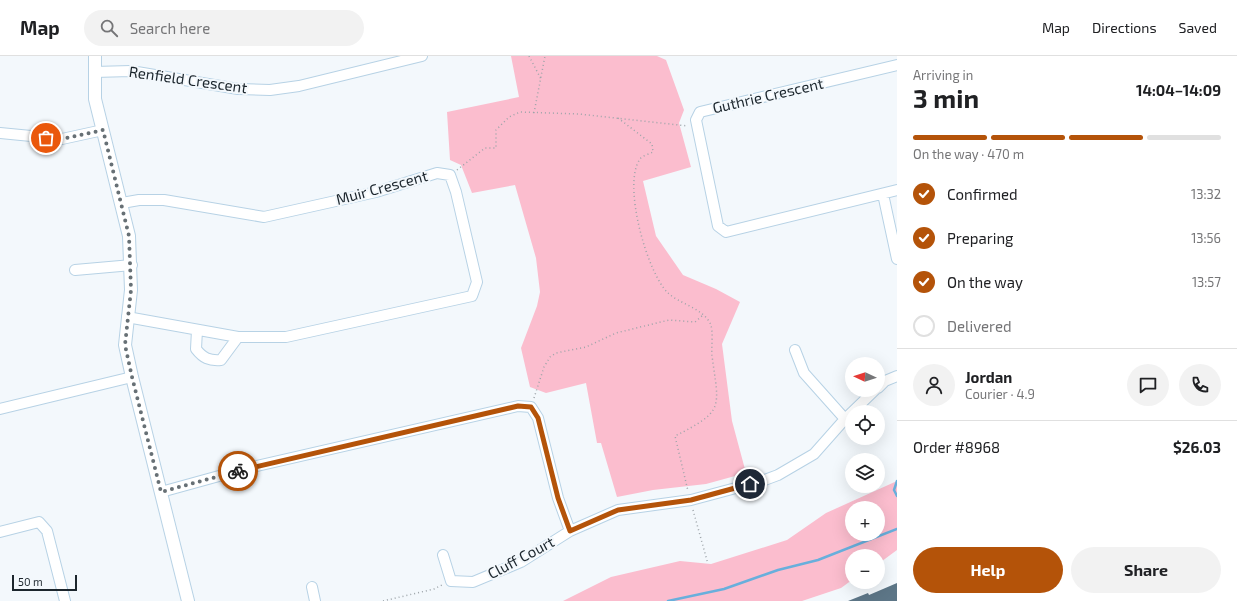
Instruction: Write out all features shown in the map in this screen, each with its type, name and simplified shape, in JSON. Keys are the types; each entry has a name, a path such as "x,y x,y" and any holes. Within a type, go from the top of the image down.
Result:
{"street":[{"path":"95,56 95,99 122,202 129,236 132,264 131,290 125,345 188,601"},
{"name":"Renfield Crescent","path":"94,72 132,71 238,89 270,90 299,86 422,56"},
{"name":"Guthrie Crescent","path":"897,65 700,112 696,120 718,226 726,232 897,190"},
{"path":"0,134 62,139 103,130"},
{"name":"Muir Crescent","path":"122,202 164,200 264,217 376,192 436,173 450,176 456,192 477,282 472,296 286,337 238,337 128,317"},
{"path":"883,194 897,259"},
{"path":"75,270 132,264"},
{"path":"197,330 196,348 201,355 209,361 221,360 238,337"},
{"path":"795,350 804,373 845,419"},
{"path":"885,382 897,376"},
{"path":"0,408 132,377"},
{"name":"Cluff Court","path":"859,405 868,397"},
{"path":"161,492 248,468 518,406 531,407 538,418 558,498 570,531"},
{"name":"Cluff Court","path":"451,581 473,582 521,562 570,531 618,510 691,500 762,481 794,467 814,454 845,419"},
{"path":"0,532 39,522 47,531 65,601"},
{"path":"443,555 451,581"},
{"path":"312,587 315,601"}],"path":[{"path":"529,56 541,79"},
{"path":"534,112 545,56"},
{"path":"450,176 485,148 496,148 496,130 509,117 520,112 579,114 697,128"},
{"path":"618,118 652,144 653,148 653,152 640,158 634,179 635,204 647,256 654,274 668,293 703,315 710,323 712,352 718,391 713,413 698,425 675,436 708,564"},
{"path":"531,407 544,367 550,357 556,353 586,347 616,333 668,320 695,322 703,315"},
{"path":"383,601 434,590 451,581"}],"shaded area":[{"path":"511,56 657,56 666,60 684,110 679,123 691,167 643,181 656,236 683,275 716,289 740,302 722,344 732,421 746,473 706,484 653,490 617,497 601,443 597,443 586,383 546,393 530,387 521,348 537,306 540,292 536,258 515,185 472,193 461,165 450,160 447,112 519,97"},
{"path":"897,481 897,550 885,559 885,549 845,549 845,585 841,588 802,601 563,601 611,577 680,561 711,564 787,540 826,513 845,504 845,541 885,541 885,501 853,501 870,493 885,493 885,486"}],"building":[{"path":"897,583 897,601 848,601 868,593 869,595"}],"waterway":[{"path":"897,481 894,490 897,496"},
{"path":"668,601 724,589 778,570 818,560 897,529"}],"way so far":[{"path":"46,138 62,139 103,130 118,186 129,236 132,264 131,290 125,345 161,492 238,471"}],"route":[{"path":"238,471 518,406 531,407 538,418 558,498 570,531 618,510 691,500 750,484"}]}
